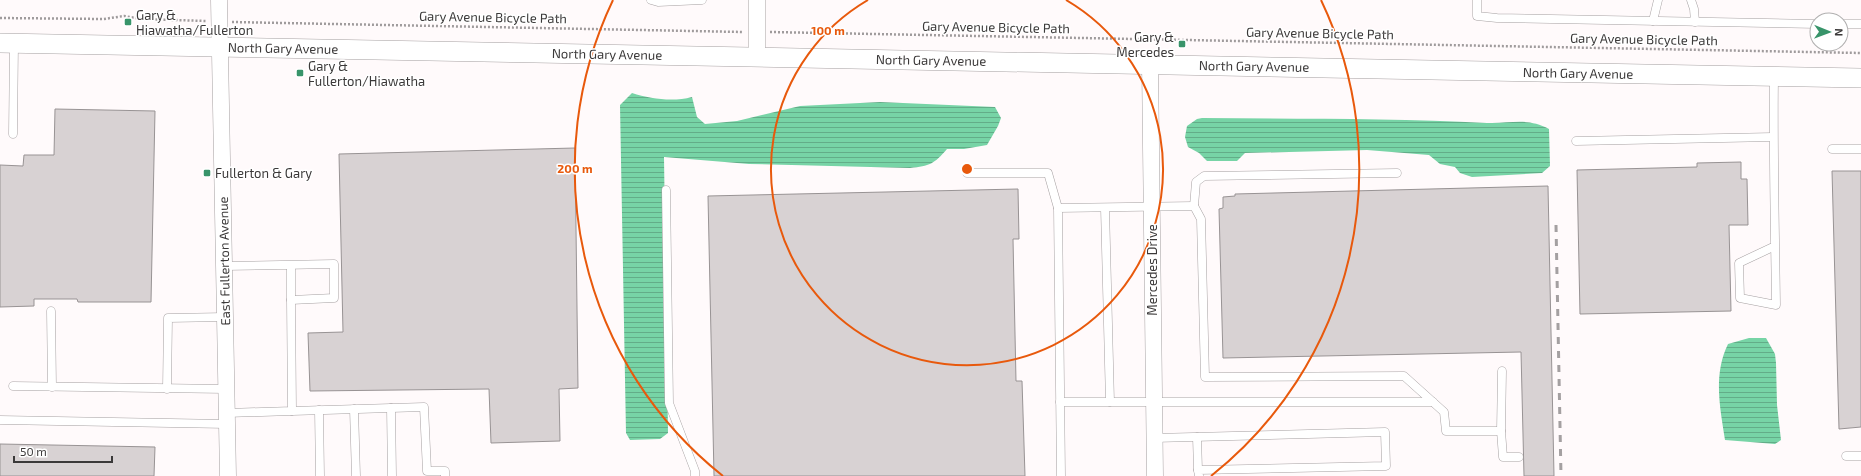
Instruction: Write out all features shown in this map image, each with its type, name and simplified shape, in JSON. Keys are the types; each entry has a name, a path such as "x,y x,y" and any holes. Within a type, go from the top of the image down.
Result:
{"street":[{"name":"East Fullerton Avenue","path":"219,0 228,476"},
{"path":"757,0 757,57"},
{"name":"North Gary Avenue","path":"7,43 1861,78"},
{"name":"Mercedes Drive","path":"1150,64 1155,476"}],"lane":[{"path":"651,0 658,2 702,0"},
{"path":"1477,0 1477,16 1486,18 1809,24"},
{"path":"1653,21 1658,0"},
{"path":"1691,0 1694,9 1695,22"},
{"path":"1849,24 1861,24"},
{"path":"7,43 13,134"},
{"path":"1774,77 1773,137 1775,246 1776,305 1740,298 1739,263 1775,246"},
{"path":"1576,141 1773,137"},
{"path":"1832,149 1861,148"},
{"path":"967,173 1048,173 1058,208 1061,476"},
{"path":"1397,173 1204,176 1196,182 1194,206 1201,219 1205,377 1404,376 1444,412 1446,431 1501,431"},
{"path":"666,190 669,403 695,471 695,476"},
{"path":"1058,208 1194,206"},
{"path":"1105,208 1110,402"},
{"path":"224,266 334,264 334,298 291,300"},
{"path":"291,265 292,411"},
{"path":"51,311 52,387"},
{"path":"167,389 168,318 225,317"},
{"path":"1502,371 1501,431 1503,457 1519,457"},
{"path":"13,386 226,390"},
{"path":"1060,402 1434,402"},
{"path":"0,420 227,418 292,411 424,407 427,471 445,471 445,476"},
{"path":"391,408 392,476"},
{"path":"354,409 356,476"},
{"path":"319,410 320,476"},
{"path":"1154,438 1386,432 1386,466 1198,473 1197,437"},
{"path":"1846,456 1861,456"}],"path":[{"path":"0,18 104,20 124,16 141,19 202,21"},
{"name":"Gary Avenue Bicycle Path","path":"244,23 741,32"},
{"name":"Gary Avenue Bicycle Path","path":"780,33 1861,53"}],"shaded area":[{"path":"632,93 662,99 685,99 692,97 697,117 705,124 737,121 800,106 880,102 995,107 1001,118 987,145 964,149 947,149 935,161 927,165 910,168 749,164 664,157 668,433 660,439 630,440 626,433 620,105"},
{"path":"1197,119 1381,119 1487,123 1526,122 1541,125 1549,129 1550,166 1542,173 1472,177 1460,173 1455,167 1440,164 1429,155 1367,150 1245,153 1237,161 1207,161 1199,153 1188,147 1185,137 1187,126"},
{"path":"1749,338 1766,338 1775,354 1777,405 1781,440 1775,444 1725,440 1719,391 1720,367 1728,344"}],"building":[{"path":"55,109 155,111 151,302 78,302 77,299 34,299 34,306 0,307 0,165 23,166 24,155 54,155"},
{"path":"575,148 578,388 559,389 560,441 491,443 489,389 310,391 308,333 343,332 339,154"},
{"path":"1741,162 1741,179 1747,179 1748,225 1729,225 1731,311 1580,314 1577,170 1697,167 1697,163"},
{"path":"1832,171 1861,171 1861,427 1839,429"},
{"path":"1548,186 1554,476 1524,476 1521,352 1223,358 1219,209 1223,208 1223,197 1235,196 1235,194"},
{"path":"1018,189 1019,239 1013,239 1016,381 1022,381 1025,476 714,476 708,196"},
{"path":"0,444 155,447 154,476 0,476"}],"railway":[{"path":"1556,225 1561,476"}],"place":[{"name":"Gary & Hiawatha/Fullerton","path":"128,22"},
{"name":"Gary & Mercedes","path":"1182,44"},
{"name":"Gary & Fullerton/Hiawatha","path":"300,73"},
{"name":"Fullerton & Gary","path":"207,173"}]}
